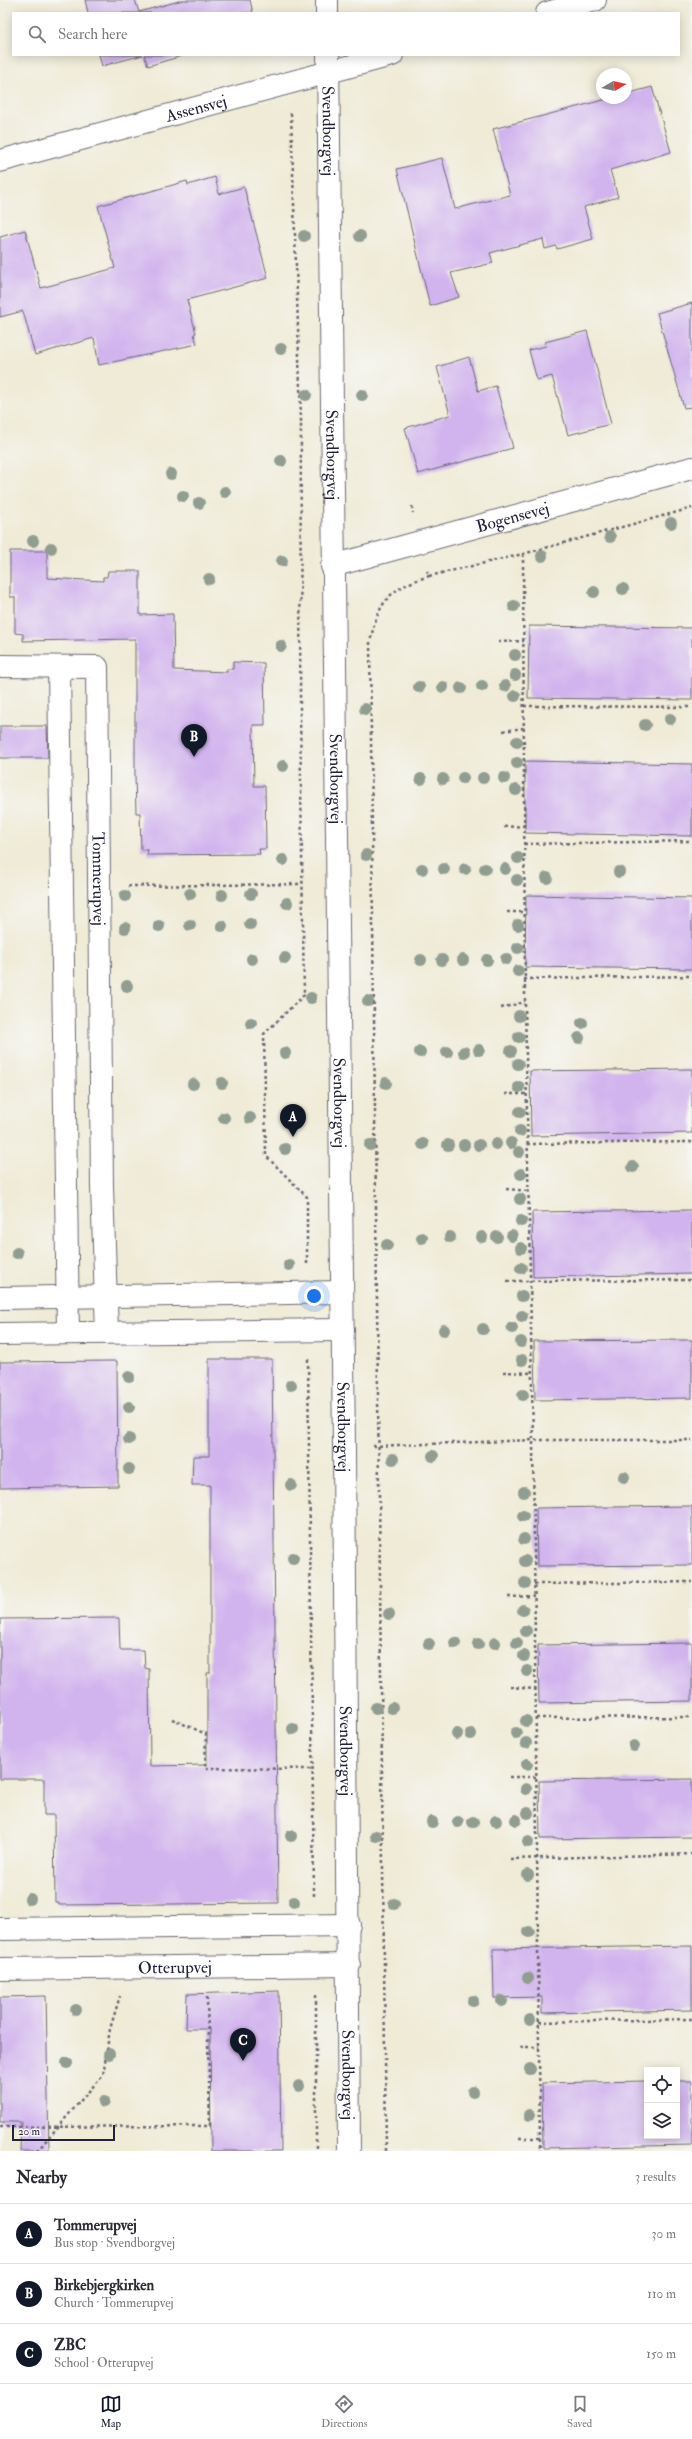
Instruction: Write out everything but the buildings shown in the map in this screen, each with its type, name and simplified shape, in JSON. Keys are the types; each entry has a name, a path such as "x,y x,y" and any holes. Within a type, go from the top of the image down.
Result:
{"street":[{"path":"327,0 327,12"},
{"path":"551,12 595,0"},
{"name":"Assensvej","path":"0,161 290,82 328,64 385,56"},
{"name":"Svendborgvej","path":"328,64 332,566 350,1965 350,2151"},
{"name":"Bogensevej","path":"332,566 692,468"},
{"name":"Tommerupvej","path":"0,666 97,667 102,1187 107,1332"},
{"path":"59,667 68,1333"},
{"path":"0,1298 342,1292"},
{"path":"0,1334 343,1330"},
{"path":"0,1929 349,1925"},
{"name":"Otterupvej","path":"0,1969 350,1965"}],"path":[{"path":"290,82 300,418 302,884 304,996 264,1034 266,1156 307,1197 308,1293"},
{"path":"412,506 429,576"},
{"path":"386,2151 370,642 376,616 388,597 405,583 524,554 692,508"},
{"path":"524,554 524,979 533,1440 540,2151"},
{"path":"498,642 524,641"},
{"path":"524,706 692,707"},
{"path":"503,731 524,728"},
{"path":"504,827 524,826"},
{"path":"524,844 692,841"},
{"path":"100,887 302,884"},
{"path":"507,912 524,912"},
{"path":"524,979 692,976"},
{"path":"501,1008 525,1002"},
{"path":"505,1094 526,1094"},
{"path":"527,1144 692,1142"},
{"path":"506,1189 528,1191"},
{"path":"506,1281 692,1280"},
{"path":"308,1330 315,1925"},
{"path":"503,1372 532,1373"},
{"path":"344,1447 533,1440 692,1440"},
{"path":"534,1584 692,1582"},
{"path":"508,1598 534,1596"},
{"path":"510,1687 535,1689"},
{"path":"536,1718 692,1717"},
{"path":"172,1719 206,1734 205,1768 313,1769"},
{"path":"509,1777 536,1777"},
{"path":"510,1859 692,1854"},
{"path":"315,1966 316,2151"},
{"path":"0,2127 210,2126 207,1967"},
{"path":"37,2151 56,2127 103,2075 110,2029 129,1968"},
{"path":"538,2022 692,2019"},
{"path":"520,2047 539,2047"},
{"path":"519,2138 540,2138"}],"place":[{"name":"Birkebjergkirken","path":"194,757"},
{"name":"Tommerupvej","path":"293,1137"},
{"name":"ZBC","path":"243,2061"}]}
